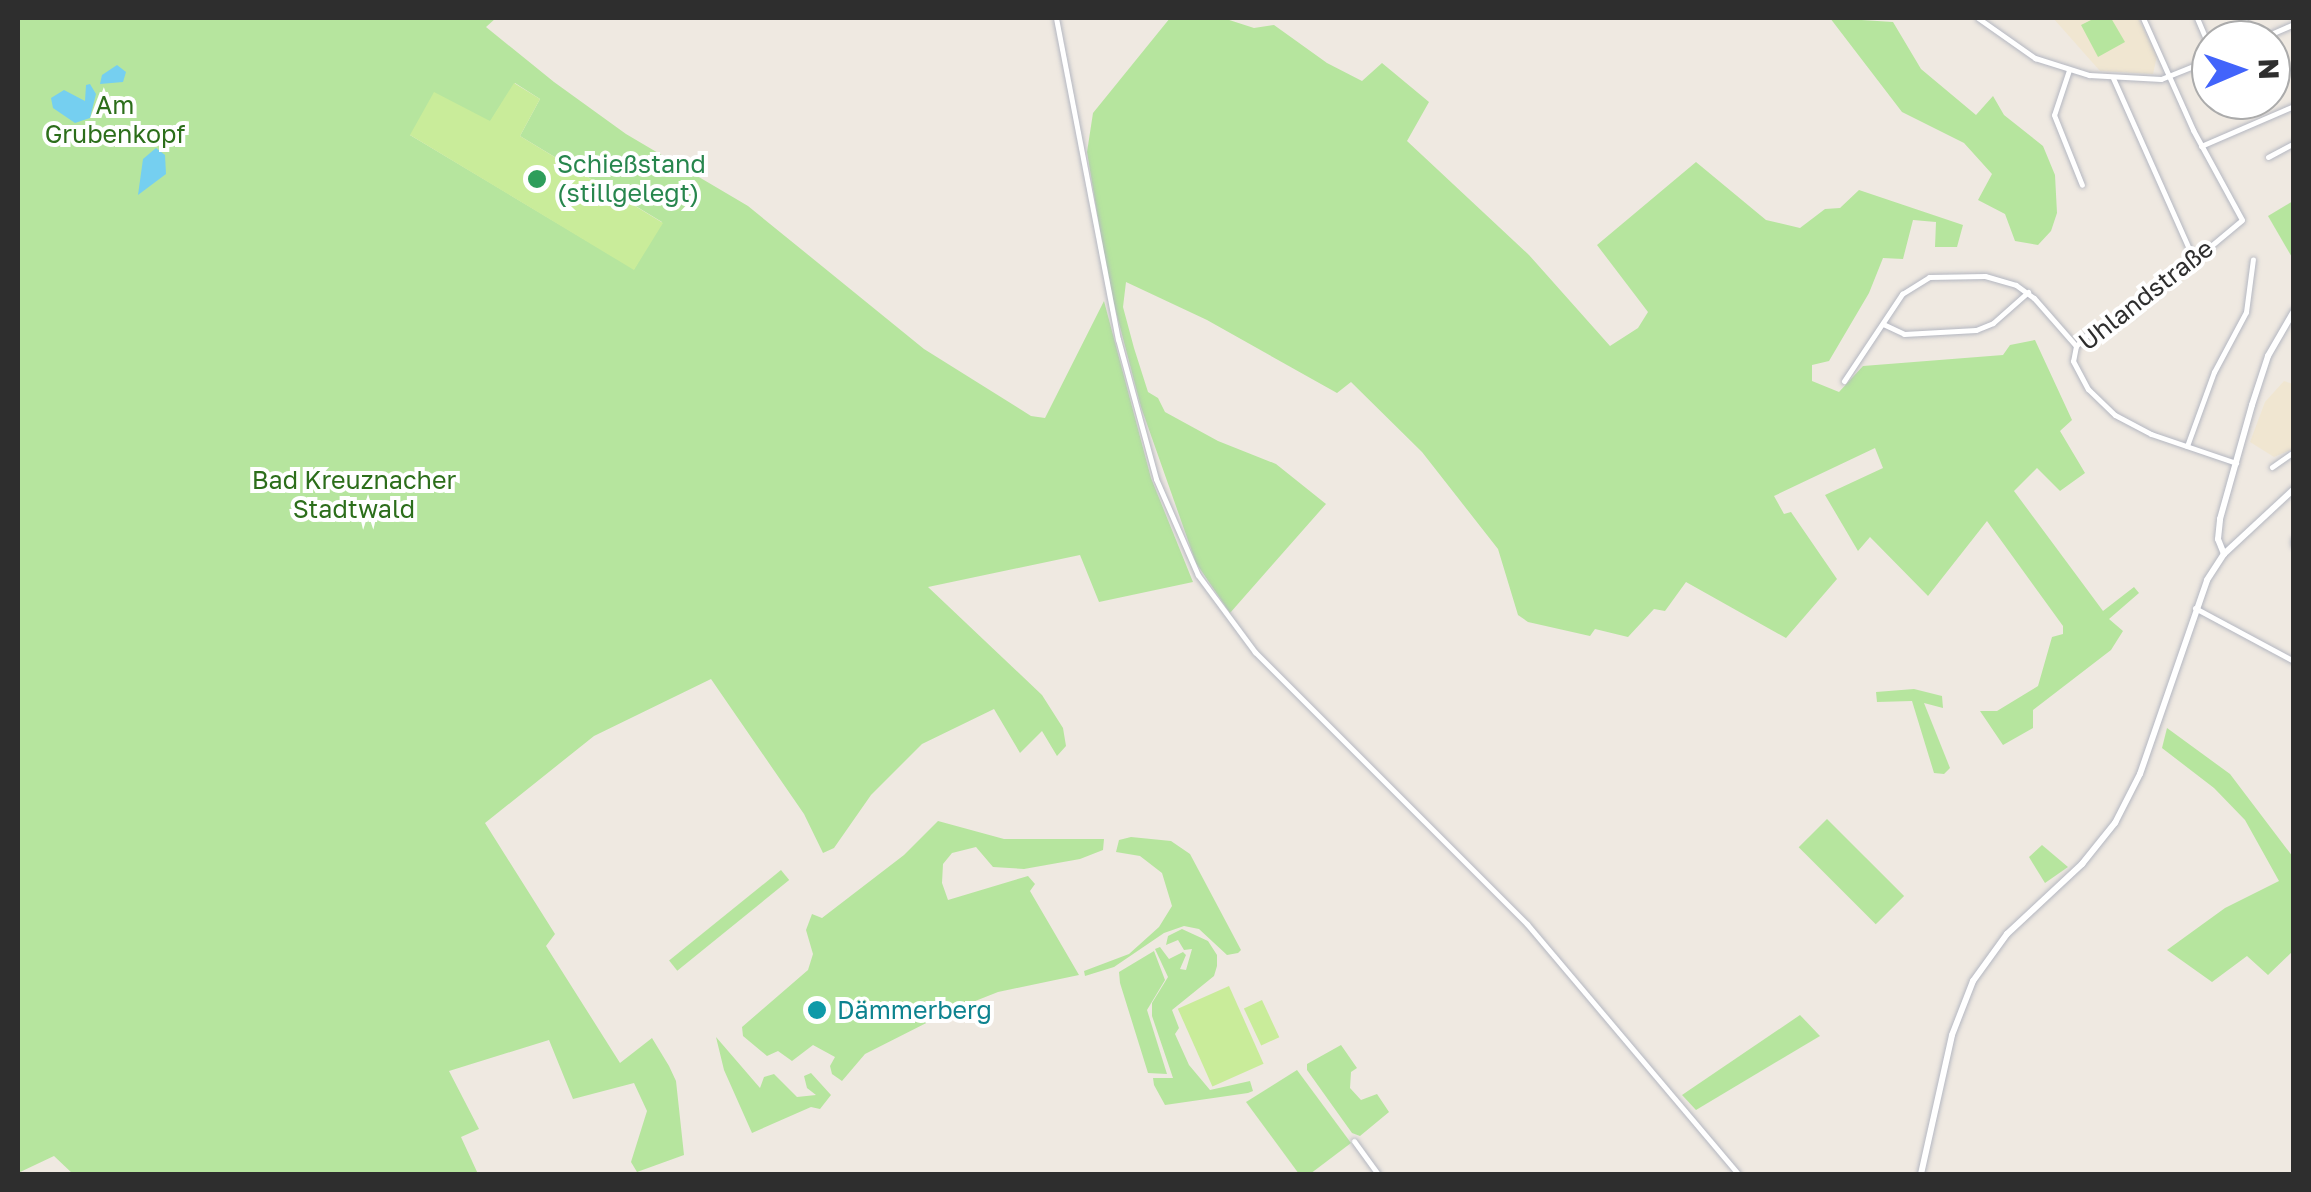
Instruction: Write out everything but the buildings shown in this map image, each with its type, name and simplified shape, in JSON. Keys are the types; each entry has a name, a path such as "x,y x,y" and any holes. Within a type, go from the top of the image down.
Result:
{"main road":[{"path":"2224,554 2218,533 2236,463 2268,356 2294,311"},
{"path":"1921,1174 1950,1043 1966,995 1999,943 2091,854 2122,811 2140,774 2209,575 2224,554 2294,489"},
{"path":"2218,533 2224,544 2234,544"}],"street":[{"path":"1056,18 1118,339 1156,478 1198,575 1254,652 1526,924 1738,1174"},
{"path":"1978,18 2035,58 2069,70 2113,78 2169,77 2191,68"},
{"path":"2143,18 2201,146 2294,106"},
{"path":"2069,70 2054,114 2082,186"},
{"path":"2113,78 2192,258"},
{"path":"2268,156 2294,144"},
{"name":"Uhlandstraße","path":"2201,146 2242,220 2129,314 2088,334 2076,346 2074,366 2098,402 2127,422 2236,463"},
{"path":"2187,446 2214,372 2246,312 2254,258"},
{"path":"1844,381 1906,289 1929,277 1985,276 2028,292 2076,346"},
{"path":"1883,324 1904,334 1976,330 1994,323 2028,292"},
{"path":"2272,467 2293,454"},
{"path":"2196,608 2294,662"},
{"path":"1354,1141 1378,1174"}],"shaded area":[{"path":"2053,18 2138,18 2157,56 2153,74 2100,71"},
{"path":"2284,381 2293,384 2293,449 2274,457 2250,442 2265,402"}],"green space":[{"name":"Bad Kreuznacher Stadtwald","path":"18,18 496,18 486,27 554,82 626,134 748,206 924,349 1031,416 1045,418 1104,301 1151,478 1193,582 1099,602 1080,555 928,587 1042,695 1063,728 1066,746 1057,756 1042,731 1020,753 994,709 922,744 871,795 834,848 823,853 804,814 711,679 594,736 485,823 555,934 546,946 620,1063 652,1038 669,1066 676,1081 684,1155 637,1172 631,1162 647,1111 634,1083 573,1099 549,1040 449,1071 479,1129 461,1137 478,1174 73,1174 54,1156 18,1173","holes":["515,83 540,99 520,136 662,222 634,269 410,135 490,122"]},
{"path":"1170,18 1223,18 1254,28 1274,25 1327,63 1362,81 1382,63 1429,102 1407,141 1529,255 1610,346 1638,328 1648,312 1597,245 1696,162 1766,220 1800,228 1825,209 1840,208 1859,190 1963,225 1957,247 1935,247 1936,222 1913,220 1903,259 1883,258 1869,293 1829,361 1812,365 1812,381 1839,392 1863,366 2003,355 2010,345 2035,340 2072,420 2060,431 2085,473 2060,491 2037,468 2014,491 2103,611 2134,587 2139,593 2109,619 2123,631 2111,650 2033,710 2033,728 2003,745 1980,711 1997,711 2038,686 2052,637 2063,634 2063,626 1987,521 1928,596 1870,537 1858,551 1825,495 1883,468 1875,448 1774,496 1784,514 1791,512 1837,579 1786,638 1686,582 1665,611 1654,609 1628,637 1595,629 1590,636 1528,622 1518,615 1498,549 1422,452 1351,382 1337,393 1207,320 1126,282 1123,307 1134,348 1148,392 1158,398 1165,412 1218,441 1276,464 1326,504 1230,613 1196,563 1141,407 1109,285 1087,152 1093,113"},
{"path":"1830,18 1893,22 1921,69 1976,115 1993,96 2004,115 2043,146 2055,175 2057,213 2051,231 2038,245 2015,241 2005,214 1978,200 1992,174 1964,143 1902,112"},
{"path":"2095,18 2111,18 2125,42 2098,57 2081,25"},
{"name":"Schießstand (stillgelegt)","path":"514,83 540,99 520,136 663,223 634,270 410,135 434,92 490,121"},
{"path":"2293,201 2293,259 2268,216"},
{"path":"1914,689 1942,696 1943,708 1924,703 1950,768 1944,774 1934,773 1912,701 1877,702 1876,692"},
{"path":"2167,728 2230,774 2293,857 2293,951 2268,975 2247,956 2212,982 2167,950 2225,908 2279,881 2245,820 2214,788 2162,748"},
{"path":"1827,819 1904,896 1876,924 1799,847"},
{"path":"938,821 1004,839 1104,839 1103,850 1080,859 1024,869 993,867 976,847 952,853 943,864 942,883 948,900 1028,876 1035,884 1030,891 1079,975 998,992 950,1011 865,1054 842,1081 832,1074 830,1066 835,1057 813,1045 792,1061 778,1051 767,1056 743,1036 742,1027 808,970 813,954 806,930 812,914 822,918 904,855"},
{"path":"1131,837 1171,841 1190,854 1241,950 1238,953 1227,955 1199,929 1184,926 1164,933 1114,967 1085,976 1084,971 1129,954 1159,927 1172,906 1162,873 1140,856 1116,852 1119,840"},
{"path":"2042,845 2068,867 2045,883 2029,857"},
{"path":"781,870 789,880 677,971 669,961"},
{"path":"1182,929 1208,941 1217,955 1217,966 1214,976 1172,1010 1179,1028 1175,1034 1189,1065 1210,1090 1250,1081 1253,1091 1165,1105 1154,1085 1153,1078 1173,1078 1152,1016 1152,1003 1168,977 1155,949 1160,947 1169,959 1183,952 1186,955 1180,969 1186,970 1192,949 1184,950 1178,940 1166,945 1168,936"},
{"path":"1154,951 1165,980 1147,1010 1167,1074 1148,1073 1120,983 1119,972"},
{"path":"1229,986 1264,1064 1212,1086 1178,1009"},
{"path":"1262,1000 1279,1037 1261,1046 1244,1008"},
{"path":"1800,1015 1820,1036 1696,1110 1682,1095"},
{"path":"716,1037 760,1088 764,1077 774,1074 797,1097 816,1095 807,1088 804,1076 811,1073 831,1095 820,1109 811,1107 752,1133 724,1070"},
{"path":"1341,1045 1357,1068 1351,1072 1350,1088 1361,1100 1377,1094 1389,1112 1360,1136 1352,1133 1307,1070 1307,1064"},
{"path":"1297,1070 1351,1143 1310,1174 1299,1174 1246,1102"}],"water":[{"path":"117,65 126,72 123,82 100,84 102,75"},
{"path":"90,84 96,94 90,118 75,123 53,108 51,98 64,90 85,101 86,85"},
{"path":"156,148 165,155 166,174 138,195 143,159"}],"place":[{"name":"Schießstand (stillgelegt)","path":"537,179"},
{"name":"Dämmerberg","path":"817,1010"}],"park label":[{"name":"Am Grubenkopf","path":"115,120"}]}
